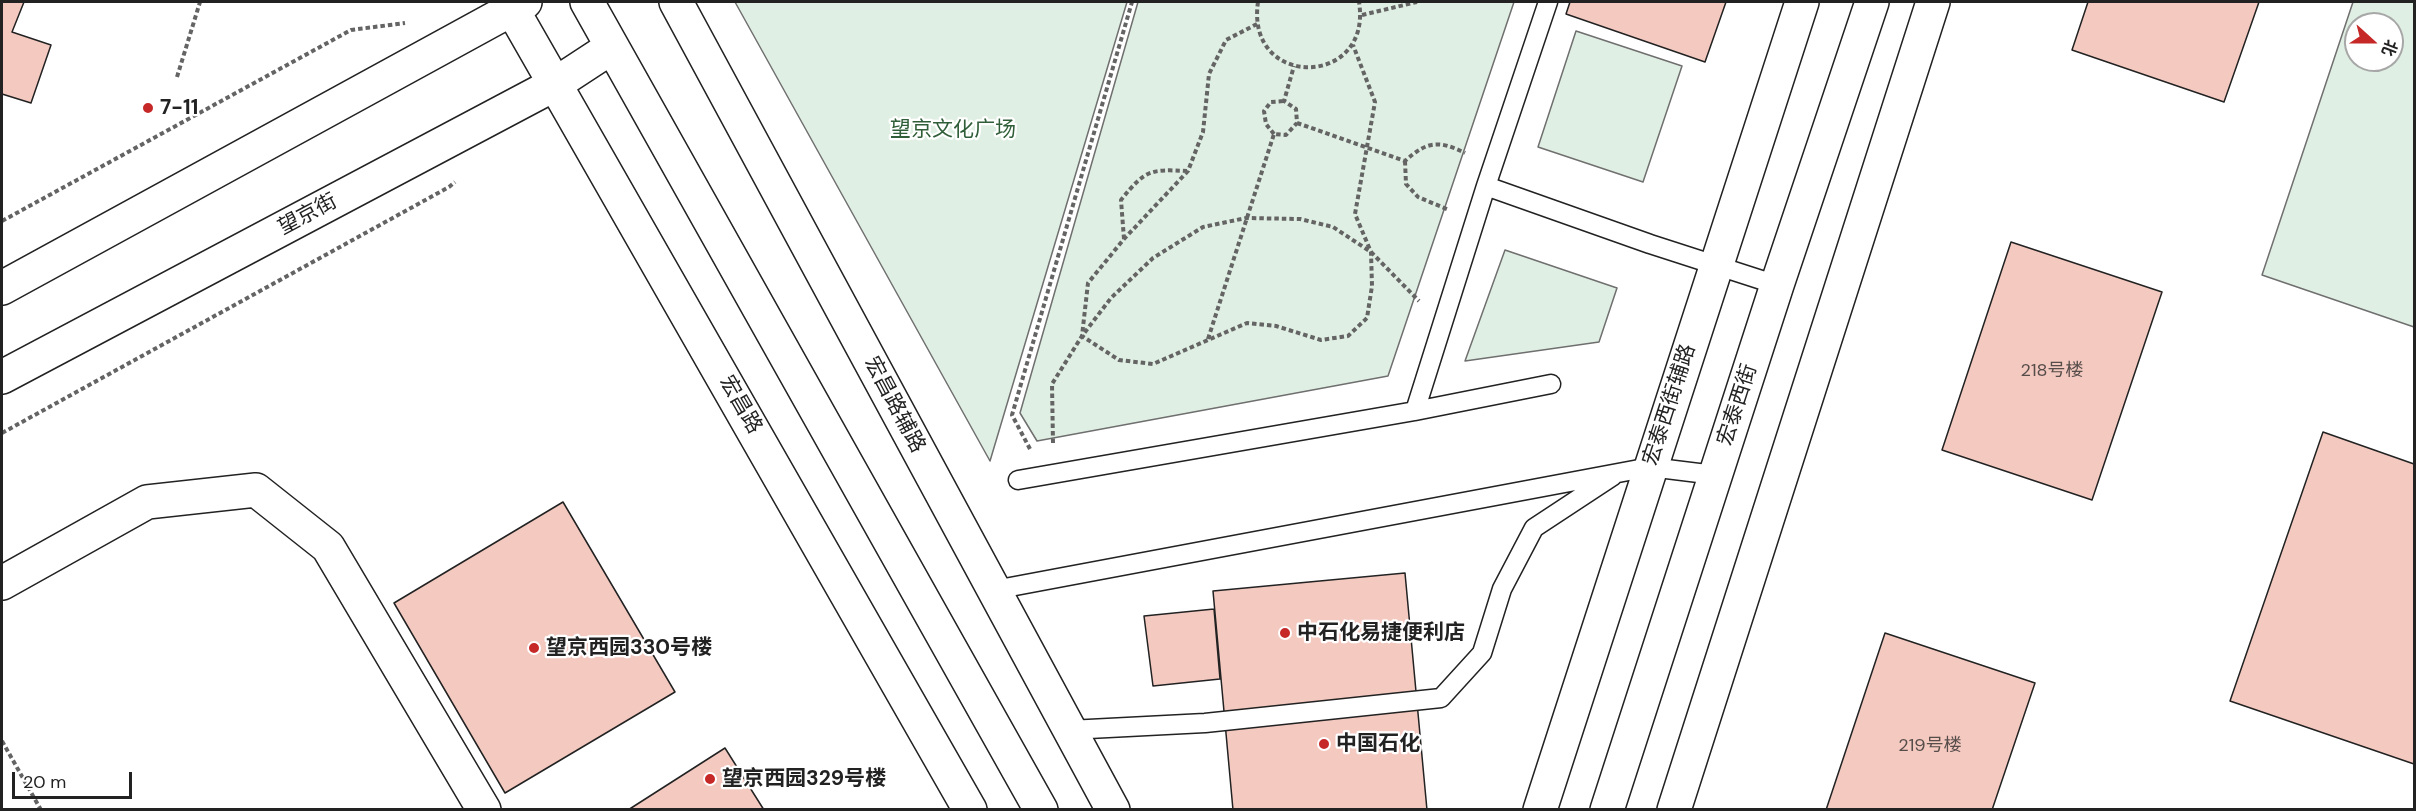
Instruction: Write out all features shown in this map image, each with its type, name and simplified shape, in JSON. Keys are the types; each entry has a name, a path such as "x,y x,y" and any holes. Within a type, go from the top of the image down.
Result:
{"street":[{"path":"587,2 1041,810"},
{"name":"宏昌路辅路","path":"676,2 1113,810"},
{"name":"宏泰西街辅路","path":"1540,810 1635,470 1716,265 1802,2"},
{"name":"宏泰西街","path":"1607,810 1777,285 1872,2"},
{"path":"1674,810 1933,2"},
{"path":"2,288 515,4"},
{"name":"宏昌路","path":"515,4 557,83 970,810"},
{"name":"望京街","path":"2,377 557,83 612,47"},
{"path":"2,583 147,502 256,490 328,547 484,810"}],"lane":[{"path":"1415,411 1486,186 1548,2"},
{"path":"1486,186 1777,285"},
{"path":"1018,480 1415,411 1551,384"},
{"path":"1070,730 1205,723 1441,698 1482,653 1502,589 1534,528 1635,470"},
{"path":"994,590 1635,470 1715,475"}],"path":[{"path":"177,77 200,2"},
{"path":"1041,446 1030,449 1012,415 1132,2"},
{"path":"1258,2 1257,24 1262,39 1270,51 1281,60 1294,66 1311,68 1327,65 1341,57 1353,45 1360,31 1362,15 1359,2"},
{"path":"1362,15 1417,2"},
{"path":"2,221 351,30 406,23"},
{"path":"1082,336 1088,283 1124,239 1188,171 1203,132 1209,74 1226,40 1257,24"},
{"path":"1082,336 1119,360 1153,364 1247,323 1276,326 1321,340 1348,336 1366,318 1371,286 1371,252 1355,214 1375,102 1353,45"},
{"path":"1284,101 1294,66"},
{"path":"1284,101 1296,109 1297,123 1286,135 1274,134 1266,124 1264,111 1271,102 1284,101"},
{"path":"1297,123 1405,161"},
{"path":"1208,339 1274,134"},
{"path":"1405,161 1419,148 1435,144 1456,149 1471,156"},
{"path":"1405,161 1407,184 1418,197 1452,211"},
{"path":"1124,239 1121,200 1139,177 1162,170 1188,171"},
{"path":"1065,442 1053,444 1052,384 1082,336 1110,298 1153,258 1203,227 1246,218 1300,219 1333,227 1371,252 1421,303"},
{"path":"2,741 41,810"}],"green space":[{"name":"望京文化广场","path":"735,2 1127,2 990,461"},
{"path":"1138,2 1514,2 1388,376 1037,441 1020,413"},
{"path":"2353,2 2414,2 2414,327 2262,275 2344,29 2344,72 2404,72 2404,12 2350,12"},
{"path":"1576,31 1682,66 1643,182 1538,147"},
{"path":"1505,250 1617,288 1599,342 1465,361"}],"building":[{"path":"2,2 24,2 12,32 51,45 31,103 2,94"},
{"path":"1570,2 1726,2 1705,62 1566,14"},
{"path":"2088,2 2259,2 2224,102 2072,50"},
{"path":"2011,242 2162,292 2092,500 1942,450"},
{"path":"2323,432 2414,464 2414,764 2230,701"},
{"name":"望京西园330号楼","path":"563,502 675,692 505,793 394,603"},
{"name":"中国石化","path":"1405,573 1427,810 1233,810 1213,591"},
{"path":"1214,609 1220,679 1153,686 1144,616"},
{"path":"1885,633 2035,683 1992,810 1826,810"},
{"name":"望京西园329号楼","path":"725,748 764,810 628,810"}],"place":[{"name":"7-11","path":"148,108"},
{"name":"中石化易捷便利店","path":"1285,633"},
{"name":"望京西园330号楼","path":"534,648"},
{"name":"中国石化","path":"1324,744"},
{"name":"望京西园329号楼","path":"710,779"}]}
